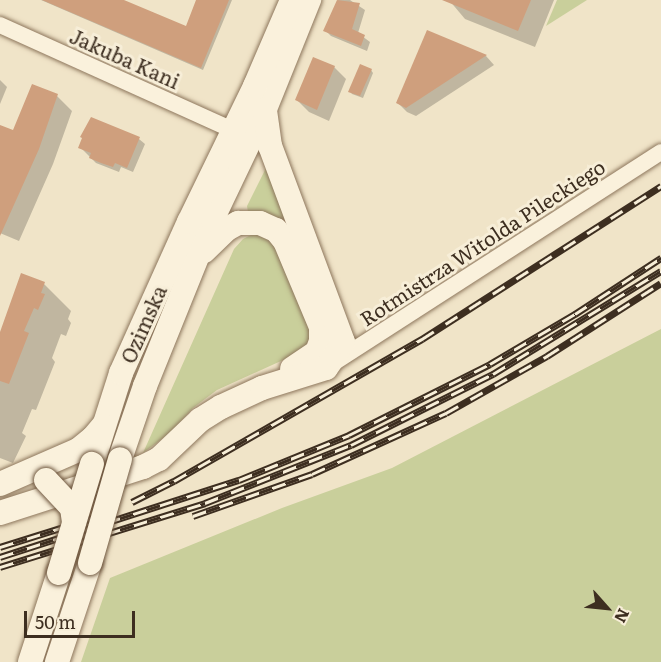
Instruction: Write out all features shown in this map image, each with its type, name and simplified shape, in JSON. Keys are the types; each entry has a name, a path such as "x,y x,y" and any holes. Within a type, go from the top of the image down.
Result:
{"main road":[{"name":"Ozimska","path":"30,662 121,373 255,86 292,0"},
{"name":"Ozimska","path":"57,662 90,563 120,459 146,386 197,259 265,109 309,0"},
{"path":"0,513 143,467 159,459 200,420 322,360 343,342 270,146 265,109"},
{"path":"197,259 226,229 238,223 260,223 276,230 290,250 321,327 322,360"},
{"path":"0,484 36,466 78,450 104,425"},
{"path":"22,475 46,480 72,508 74,522"}],"street":[{"name":"Jakuba Kani","path":"0,25 233,130"},
{"name":"Rotmistrza Witolda Pileckiego","path":"322,360 378,334 661,152"},
{"path":"343,342 378,334"}],"green space":[{"path":"557,0 587,0 546,26"},
{"path":"266,168 297,239 248,212 247,206"},
{"path":"255,233 271,240 283,258 312,335 303,351 217,390 193,408 171,432 143,453 234,249 243,239"},
{"path":"661,329 661,662 81,662 110,578 282,508 392,468"}],"building":[{"path":"42,0 124,0 186,26 196,0 229,0 201,68"},
{"path":"337,0 360,3 352,29 365,35 361,46 323,31"},
{"path":"442,0 531,0 518,31"},
{"path":"427,30 487,55 406,108 396,103"},
{"path":"313,57 335,66 317,110 295,100"},
{"path":"360,64 372,69 360,96 348,92"},
{"path":"32,84 58,94 39,149 0,236 0,125 13,130"},
{"path":"91,117 140,137 127,168 115,163 113,167 101,163 89,158 91,153 78,148 82,138 80,137"},
{"path":"21,273 45,282 41,293 45,294 38,310 34,308 24,331 29,333 9,384 0,381 0,332"}],"railway":[{"path":"132,502 174,481 422,339 661,186"},
{"path":"0,557 239,480 349,435 490,364 575,314 661,258"},
{"path":"0,567 205,503 351,445 493,374 661,271"},
{"path":"193,516 312,474 446,413 547,356 661,283"},
{"path":"0,547 99,516"}]}
